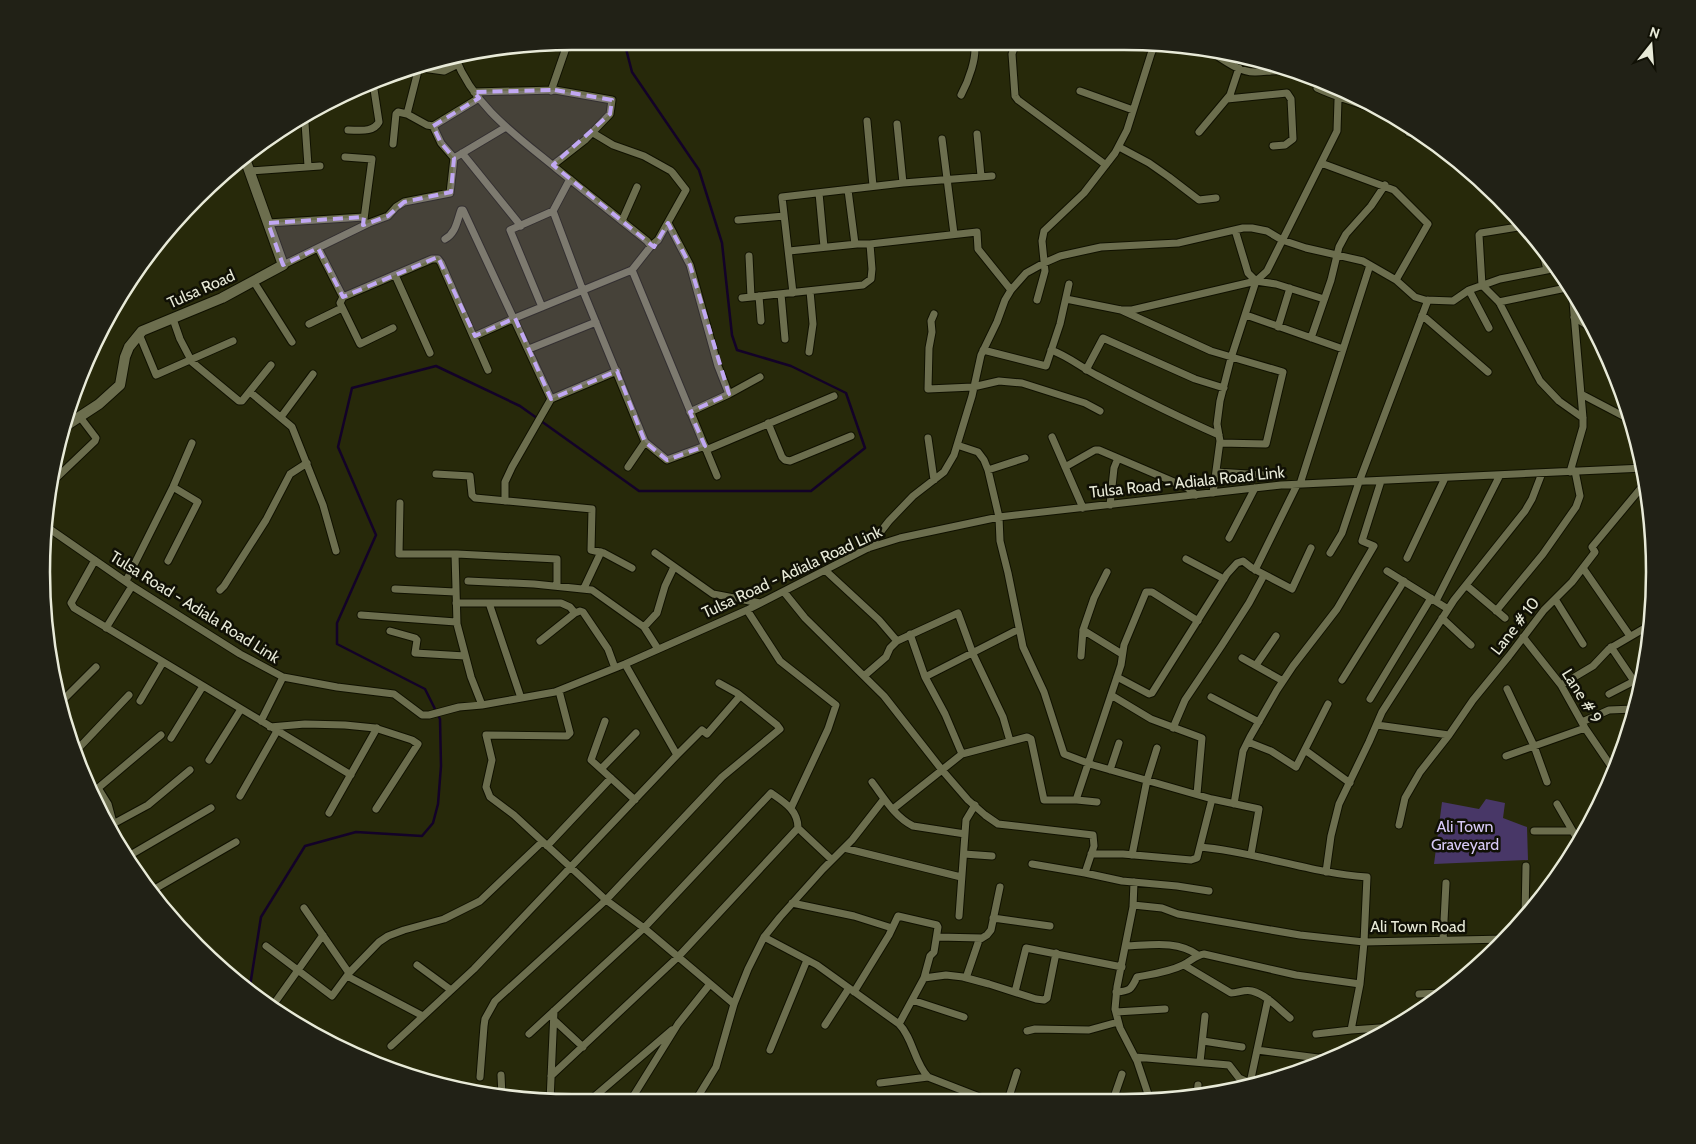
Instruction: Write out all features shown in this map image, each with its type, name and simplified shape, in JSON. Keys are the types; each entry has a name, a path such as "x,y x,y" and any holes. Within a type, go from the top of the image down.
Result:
{"main road":[{"path":"247,164 283,265"},
{"name":"Tulsa Road","path":"139,334 222,298 283,265"},
{"path":"73,422 99,404 120,385 127,352 139,334"}],"street":[{"path":"551,91 565,50"},
{"path":"961,95 966,86 976,50"},
{"path":"1013,50 1015,96 1018,100 1106,164"},
{"path":"1037,300 1045,271 1042,241 1044,231 1084,193 1119,147 1152,51"},
{"path":"1225,60 1239,68 1255,72 1266,70"},
{"path":"459,63 477,95 496,119 651,246"},
{"path":"433,69 444,71 452,64"},
{"path":"1199,132 1230,95 1239,68"},
{"path":"407,114 415,75"},
{"path":"1317,88 1338,97"},
{"path":"348,130 372,129 378,124 374,89"},
{"path":"393,144 397,112 407,114 427,125 433,126 477,95 551,91 612,100 610,114 593,132 553,165"},
{"path":"1080,92 1133,110"},
{"path":"1227,99 1287,93 1289,95 1291,99 1293,139 1285,144 1273,146"},
{"path":"1213,493 1219,439 1217,424 1231,358 1256,281 1267,272 1337,131 1338,100"},
{"path":"867,122 872,186"},
{"path":"304,124 308,166"},
{"path":"897,124 902,183"},
{"path":"283,265 388,216 396,207 404,202 450,193 454,158 441,144 433,126"},
{"path":"454,158 506,127"},
{"path":"475,336 632,270 658,240 668,223 686,190 671,171 644,156 613,145 593,132"},
{"path":"977,134 981,176"},
{"path":"942,139 954,234"},
{"path":"1119,147 1149,163 1199,200 1216,198"},
{"path":"462,153 521,226"},
{"path":"345,157 372,159 362,227"},
{"path":"1321,163 1385,185 1394,190 1428,224 1396,280"},
{"path":"249,171 320,166"},
{"path":"793,293 782,197 902,183 992,176"},
{"path":"542,307 510,230 553,210 570,179"},
{"path":"1311,338 1346,234 1371,206 1385,185"},
{"path":"622,221 637,187"},
{"path":"848,190 854,244"},
{"path":"819,193 824,247"},
{"path":"446,239 455,230 461,210 463,210 515,318 550,401"},
{"path":"553,210 583,291 645,442 667,460 705,448 834,396"},
{"path":"738,220 784,216"},
{"path":"268,223 364,217"},
{"path":"668,223 690,265 718,366 729,394"},
{"path":"1515,227 1481,233 1479,235 1482,285 1499,302 1540,382 1559,401 1583,418"},
{"path":"868,548 912,496 944,472 954,455 983,350 997,322 1004,300 1026,273 1044,262 1060,256 1101,247 1178,243 1234,230 1252,228 1267,231 1282,240 1306,248 1370,264 1396,280 1415,297 1428,300 1453,301 1469,290 1500,279 1547,270 1546,265"},
{"path":"1234,230 1248,272 1256,281"},
{"path":"789,251 977,232 978,249 1011,290"},
{"path":"742,298 868,283 871,279 872,269 870,244"},
{"path":"318,248 343,298"},
{"path":"749,256 751,297"},
{"path":"393,328 360,344 340,303 343,298 432,259 438,259 475,336 488,370"},
{"path":"1254,570 1298,485 1370,264"},
{"path":"632,270 717,476"},
{"path":"396,275 430,353"},
{"path":"1066,299 1121,310 1132,310 1152,307 1256,281 1276,284 1324,300"},
{"path":"254,282 292,342"},
{"path":"983,350 1044,367 1047,365 1069,284"},
{"path":"1278,327 1290,288"},
{"path":"1469,290 1489,328"},
{"path":"1499,302 1563,290"},
{"path":"809,352 813,324 810,291"},
{"path":"781,294 784,338"},
{"path":"759,296 761,322"},
{"path":"1330,553 1342,533 1359,482 1428,300"},
{"path":"1496,611 1542,554 1576,507 1580,496 1572,471 1583,427 1573,306"},
{"path":"309,324 342,308"},
{"path":"1051,350 1064,355 1086,370 1219,439 1266,444 1283,372 1212,351 1121,310"},
{"path":"934,314 931,321 928,389 974,387 999,381 1022,383 1085,403 1100,411"},
{"path":"1246,315 1343,349"},
{"path":"1422,315 1488,372"},
{"path":"173,318 190,359 239,401 242,402 271,365"},
{"path":"1574,318 1582,323"},
{"path":"529,349 596,322"},
{"path":"139,334 156,375 233,341"},
{"path":"1086,370 1103,338 1195,379 1224,388"},
{"path":"505,501 505,482 550,401 617,371"},
{"path":"281,417 313,374"},
{"path":"690,412 760,377"},
{"path":"250,392 292,427 324,505 336,551"},
{"path":"1581,394 1621,415"},
{"path":"59,475 95,441 96,438 80,417"},
{"path":"768,423 782,458 790,461 851,436"},
{"path":"1052,437 1083,508"},
{"path":"928,438 934,480"},
{"path":"628,467 645,442"},
{"path":"106,628 129,584 192,443"},
{"path":"957,444 978,452 988,470 998,517 1000,541 1023,647 1044,692 1064,754 1110,770 1212,799 1259,809 1251,854"},
{"path":"1065,467 1095,450 1188,488 1196,495"},
{"path":"988,470 1025,458"},
{"path":"1110,505 1114,468 1118,458"},
{"path":"220,590 266,520 290,474 307,464"},
{"name":"Tulsa Road - Adiala Road Link","path":"52,530 129,584 240,654 283,677 338,687 394,694 422,714 429,715 448,709 559,691 746,610 868,548 900,538 998,517 1255,488 1572,471 1636,470"},
{"path":"1216,472 1264,475"},
{"path":"1200,847 1251,854 1326,872 1331,836 1339,804 1382,712 1448,609 1525,511 1542,473"},
{"path":"436,474 470,476 473,497 592,509 591,550 601,552 632,568"},
{"path":"1370,699 1433,600 1500,475"},
{"path":"1407,558 1445,478"},
{"path":"1234,804 1243,751 1283,681 1337,609 1374,546 1362,541 1382,481"},
{"path":"168,561 198,502 173,487"},
{"path":"1229,538 1255,488"},
{"name":"Lane # 10","path":"1399,825 1405,798 1420,772 1473,700 1544,610 1583,568 1595,552 1592,547 1639,490"},
{"path":"400,503 399,554 455,554 558,559 557,586"},
{"path":"1117,677 1149,694 1152,693 1224,579 1237,564 1243,561 1254,570 1292,589 1311,548"},
{"path":"584,588 601,552"},
{"path":"655,553 713,594 760,603"},
{"path":"455,554 456,622 465,656 482,705"},
{"path":"1186,559 1224,579"},
{"path":"94,560 71,603 74,608 351,775"},
{"path":"644,627 657,613 665,586 674,567"},
{"path":"1583,568 1630,636"},
{"path":"826,571 879,620 897,641"},
{"path":"1387,571 1448,609"},
{"path":"1080,656 1083,630 1094,598 1107,572"},
{"path":"1173,728 1185,700 1222,646 1264,575"},
{"path":"468,581 534,584 592,590 644,627 658,649"},
{"path":"1342,680 1404,581"},
{"path":"1466,585 1505,618"},
{"path":"395,589 455,592"},
{"path":"784,592 805,618 884,696 942,770 985,816 998,824 1093,835 1094,846 1085,873"},
{"path":"1076,800 1117,677 1124,645 1146,592 1152,592 1198,621"},
{"path":"1554,599 1583,644"},
{"path":"456,603 561,604 570,607 575,613"},
{"path":"489,603 521,698"},
{"path":"540,641 578,610 583,612 608,650 615,668"},
{"path":"746,610 780,661 836,705 828,729 791,808"},
{"path":"864,676 886,657 890,648 897,641 958,612 973,654 1003,717 1010,741"},
{"path":"361,615 456,622"},
{"path":"1442,618 1471,645"},
{"path":"925,677 1019,629"},
{"path":"1561,685 1593,666 1611,647 1643,629"},
{"path":"1083,630 1122,654"},
{"path":"390,631 415,638 417,643 415,652 465,656"},
{"path":"910,634 925,677 945,714 962,754"},
{"path":"1256,666 1276,636"},
{"name":"Lane # 9","path":"1524,637 1561,685 1583,725 1609,763"},
{"path":"1609,694 1634,681 1611,647"},
{"path":"1242,658 1283,681"},
{"path":"140,701 163,662"},
{"path":"624,664 677,755"},
{"path":"65,697 96,667"},
{"path":"261,722 283,677"},
{"path":"480,1077 485,1019 495,1002 606,900 722,777 780,729 740,696 718,683"},
{"path":"171,738 203,686"},
{"path":"1507,689 1534,746 1547,782"},
{"path":"559,691 570,732 567,736 486,735 492,760 486,787 490,797 514,815 606,900 644,928 734,1004"},
{"path":"80,746 129,695"},
{"path":"1111,695 1151,719 1202,738 1196,794"},
{"path":"391,1046 474,969 677,755 702,730 707,734 740,696"},
{"path":"1211,697 1259,722"},
{"path":"1248,742 1272,751 1294,766 1298,765 1328,704"},
{"path":"1506,756 1583,725 1609,710 1627,709"},
{"path":"209,760 241,710"},
{"path":"605,721 591,758 635,800"},
{"path":"273,729 305,724 377,728 412,740 418,744 376,809"},
{"path":"1377,725 1449,735"},
{"path":"329,813 377,728"},
{"path":"240,796 273,729"},
{"path":"601,769 636,732"},
{"path":"111,816 108,804 98,788 161,735"},
{"path":"893,809 962,754 1027,737 1031,739 1044,800 1097,802"},
{"path":"1110,770 1119,743"},
{"path":"1132,855 1147,780 1157,748"},
{"path":"1305,750 1350,782"},
{"path":"115,823 148,804 190,770"},
{"path":"266,946 332,996 348,974 373,947 388,936 444,919 480,901 544,844 611,778"},
{"path":"872,782 893,809 913,826 965,834"},
{"path":"529,1034 644,928 771,792 791,808 798,822 798,828 678,957 552,1076"},
{"path":"699,1094 716,1066 734,1004 748,969 764,937 792,903 844,848 884,799"},
{"path":"1091,854 1190,860 1197,858 1212,799"},
{"path":"1557,804 1574,836"},
{"path":"959,916 966,820 975,805"},
{"path":"132,853 211,808"},
{"path":"798,828 832,860"},
{"path":"1534,831 1571,831"},
{"path":"157,888 236,842"},
{"path":"844,848 962,877"},
{"path":"964,854 992,856"},
{"path":"1032,864 1085,873 1101,878 1209,891"},
{"path":"1525,905 1526,866"},
{"name":"Ali Town Road","path":"1326,872 1338,875 1367,877 1364,942 1495,939"},
{"path":"1134,882 1133,905 1116,992 1116,1012 1118,1022 1135,1056 1148,1093"},
{"path":"1443,940 1446,883"},
{"path":"966,978 979,940 989,933 1000,887"},
{"path":"792,903 854,916 892,928"},
{"path":"1133,905 1162,908 1178,914 1300,935 1364,942 1360,984 1351,1030"},
{"path":"304,908 348,974 423,1016"},
{"path":"825,1025 852,990 892,928 896,918 901,915 937,925 937,937 934,952 930,956 924,978 899,1024"},
{"path":"993,918 1050,926"},
{"path":"276,1001 323,935"},
{"path":"764,937 808,960 899,1024 904,1029 922,1070 928,1077"},
{"path":"937,937 982,938"},
{"path":"1126,946 1175,945 1187,948 1198,955"},
{"path":"1015,992 1026,948 1122,967"},
{"path":"924,978 946,975 966,978 1040,1000 1047,998 1056,953"},
{"path":"1116,992 1132,989 1137,977 1167,971 1184,965 1198,955 1204,954 1296,975 1360,984"},
{"path":"770,1050 808,960"},
{"path":"417,965 451,990"},
{"path":"1184,965 1232,993 1241,991 1252,992 1268,999 1290,1018"},
{"path":"635,1094 678,1024 710,984"},
{"path":"1419,994 1432,994"},
{"path":"1253,1077 1268,999"},
{"path":"912,1000 964,1017"},
{"path":"1116,1012 1165,1009"},
{"path":"551,1093 554,1011"},
{"path":"1200,1062 1206,1016"},
{"path":"554,1020 583,1046"},
{"path":"1027,1031 1035,1029 1089,1030 1118,1022"},
{"path":"596,1094 678,1024"},
{"path":"1316,1034 1377,1028"},
{"path":"1203,1041 1242,1047"},
{"path":"1257,1050 1314,1058"},
{"path":"1135,1056 1229,1065 1239,1078 1243,1080"},
{"path":"1010,1094 1017,1072"},
{"path":"1115,1094 1122,1074"},
{"path":"501,1075 502,1090"},
{"path":"880,1082 928,1077 972,1094"},
{"path":"1198,1085 1198,1089"}],"highlighted area":[{"path":"555,90 612,100 610,114 553,165 654,247 668,223 676,236 690,265 729,394 690,412 705,446 667,460 645,442 617,371 551,399 515,318 475,336 438,257 343,297 318,248 283,265 268,223 364,217 363,225 388,216 404,202 451,192 454,158 441,143 433,126 479,98 474,92"}],"green space":[{"name":"Ali Town Graveyard","path":"1486,799 1505,803 1503,818 1527,827 1528,860 1434,864 1442,802 1479,809"}],"waterway":[{"path":"250,983 261,917 305,846 356,832 422,836 433,823 438,804 441,766 440,719 425,689 337,644 337,623 376,535 338,447 352,388 436,366 520,406 639,491 811,491 865,448 846,393 791,366 737,350 732,335 722,243 699,170 632,72 626,50"}]}
